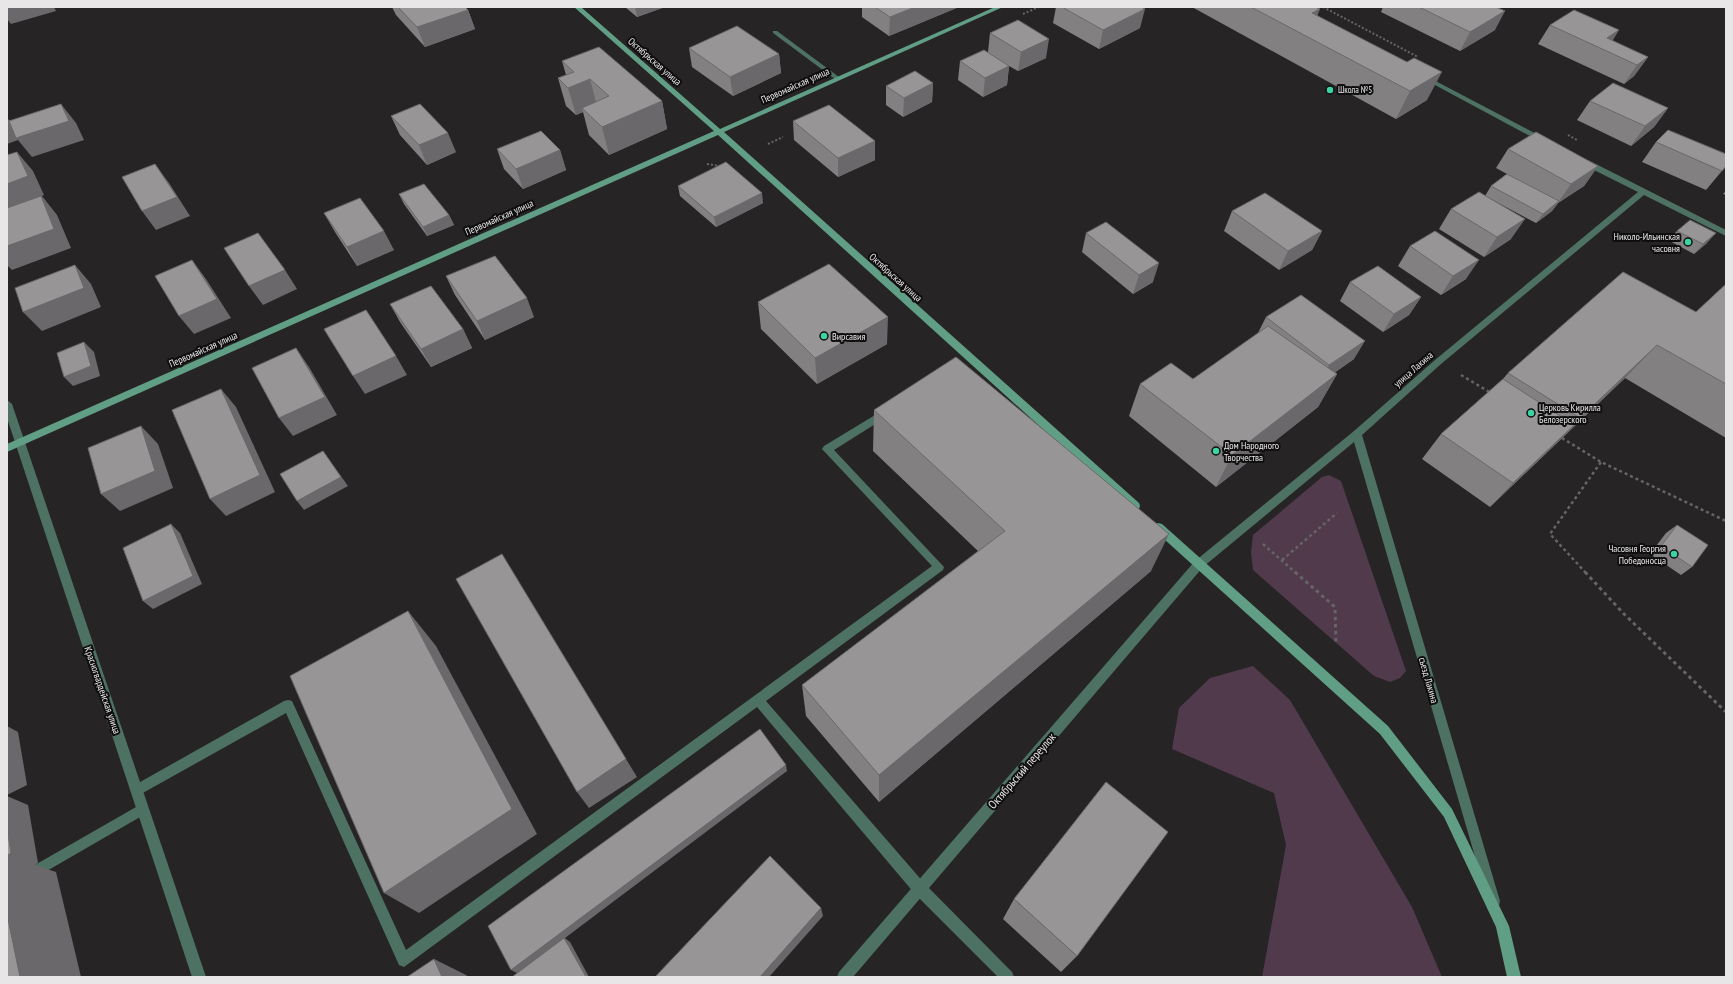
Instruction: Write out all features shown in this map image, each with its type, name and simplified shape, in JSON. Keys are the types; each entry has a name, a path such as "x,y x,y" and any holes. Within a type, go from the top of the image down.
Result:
{"street":[{"name":"Октябрьская улица","path":"577,7 718,131 1141,512"},
{"name":"Первомайская улица","path":"7,448 836,78 1000,7"},
{"path":"775,32 836,78"},
{"path":"1416,73 1550,143"},
{"path":"1578,158 1726,233"},
{"name":"улица Лакина","path":"1199,564 1357,434 1438,362 1644,192"},
{"path":"959,368 972,359"},
{"name":"Красногвардейская улица","path":"7,404 199,977"},
{"path":"136,790 288,705 404,960 939,567 827,449 892,408"},
{"name":"съезд Лакина","path":"1357,434 1502,926 1514,977"},
{"path":"1153,522 1199,564"},
{"name":"съезд Лакина","path":"1199,564 1384,730 1448,813 1502,926"},
{"name":"Октябрьский переулок","path":"844,977 1199,564"},
{"path":"758,700 920,889 1007,977"},
{"path":"7,888 143,809"}],"path":[{"path":"1438,362 1494,394"},
{"path":"1562,438 1601,462 1726,521"},
{"path":"1601,462 1550,534 1624,614 1726,712"},
{"path":"1282,560 1337,513"},
{"path":"1259,540 1335,607 1336,643"}],"shaded area":[{"path":"1329,475 1341,481 1406,671 1400,678 1390,682 1374,676 1253,570 1251,552 1253,535 1322,477"},
{"path":"1253,666 1290,700 1412,907 1442,977 1262,977 1286,845 1274,793 1172,749 1179,708 1210,678"}],"building":[{"path":"398,7 465,7 468,10 417,27"},
{"path":"875,7 915,7 890,17"},
{"path":"1062,7 1141,7 1145,9 1103,30"},
{"path":"1251,7 1315,7 1320,9 1312,13 1407,62 1414,58 1442,72 1410,91"},
{"path":"1419,7 1496,7 1505,11 1470,32"},
{"path":"1574,10 1619,30 1607,38 1648,57 1637,65 1550,25"},
{"path":"1018,20 1049,39 1021,52 990,33"},
{"path":"737,26 779,54 730,77 689,48"},
{"path":"599,47 662,101 602,127 582,108 609,96 590,79 568,88 558,78 574,72 562,61"},
{"path":"984,50 1009,66 985,78 960,61"},
{"path":"915,71 933,83 904,98 886,86"},
{"path":"1613,83 1668,108 1645,126 1590,101"},
{"path":"61,104 69,121 16,138 9,121"},
{"path":"420,104 448,133 419,145 391,116"},
{"path":"829,105 875,141 838,158 793,121"},
{"path":"1668,130 1726,154 1726,166 1722,171 1656,142"},
{"path":"541,131 560,150 516,169 497,149"},
{"path":"1536,132 1598,166 1571,184 1508,149"},
{"path":"17,152 28,176 7,184 7,155"},
{"path":"726,162 762,193 714,217 678,186"},
{"path":"155,164 177,197 142,211 122,177"},
{"path":"1507,174 1559,201 1543,214 1491,186"},
{"path":"424,184 449,215 423,227 399,194"},
{"path":"1479,192 1525,219 1497,237 1451,209"},
{"path":"1265,193 1322,231 1288,251 1232,211"},
{"path":"41,196 54,229 7,246 7,208"},
{"path":"360,198 384,231 347,247 324,213"},
{"path":"1690,220 1716,233 1703,244 1677,231"},
{"path":"1106,222 1159,263 1139,275 1086,233"},
{"path":"1435,231 1479,260 1453,276 1410,246"},
{"path":"258,233 285,270 249,286 224,248"},
{"path":"495,256 527,298 477,321 446,276"},
{"path":"192,260 217,299 179,316 155,276"},
{"path":"829,264 888,317 815,358 758,302"},
{"path":"75,265 84,288 23,312 15,288"},
{"path":"1378,266 1421,297 1394,314 1350,282"},
{"path":"1623,272 1696,312 1726,284 1726,384 1657,345 1580,418 1508,373"},
{"path":"431,286 463,329 421,349 390,304"},
{"path":"1301,295 1365,341 1329,365 1266,317"},
{"path":"366,310 396,356 353,376 324,329"},
{"path":"1268,326 1337,374 1232,455 1140,384 1171,363 1193,379"},
{"path":"84,342 91,366 64,377 57,353"},
{"path":"296,348 325,397 279,418 252,368"},
{"path":"956,357 1169,534 879,775 802,685 1005,531 874,410"},
{"path":"1503,379 1574,425 1513,483 1441,434"},
{"path":"221,389 260,475 210,499 172,410"},
{"path":"141,426 155,471 101,494 88,448"},
{"path":"323,451 341,477 297,501 280,474"},
{"path":"171,524 193,576 143,601 123,548"},
{"path":"1677,525 1708,545 1692,567 1661,546"},
{"path":"502,554 626,759 577,792 456,579"},
{"path":"408,611 512,809 384,893 290,676"},
{"path":"760,729 786,765 511,970 488,926"},
{"path":"1106,782 1168,832 1077,956 1014,899"},
{"path":"7,828 11,853 8,855 7,855"},
{"path":"770,856 821,908 760,977 655,977"},
{"path":"7,914 20,977 7,977"},
{"path":"564,938 586,977 512,977"},
{"path":"434,959 442,977 407,977"}],"place":[{"name":"Школа №5","path":"1330,90"},
{"name":"Николо-Ильинская часовня","path":"1688,242"},
{"name":"Вирсавия","path":"824,336"},
{"name":"Церковь Кирилла Белозерского","path":"1531,413"},
{"name":"Дом Народного Творчества","path":"1216,451"},
{"name":"Часовня Георгия Победоносца","path":"1674,554"}]}
